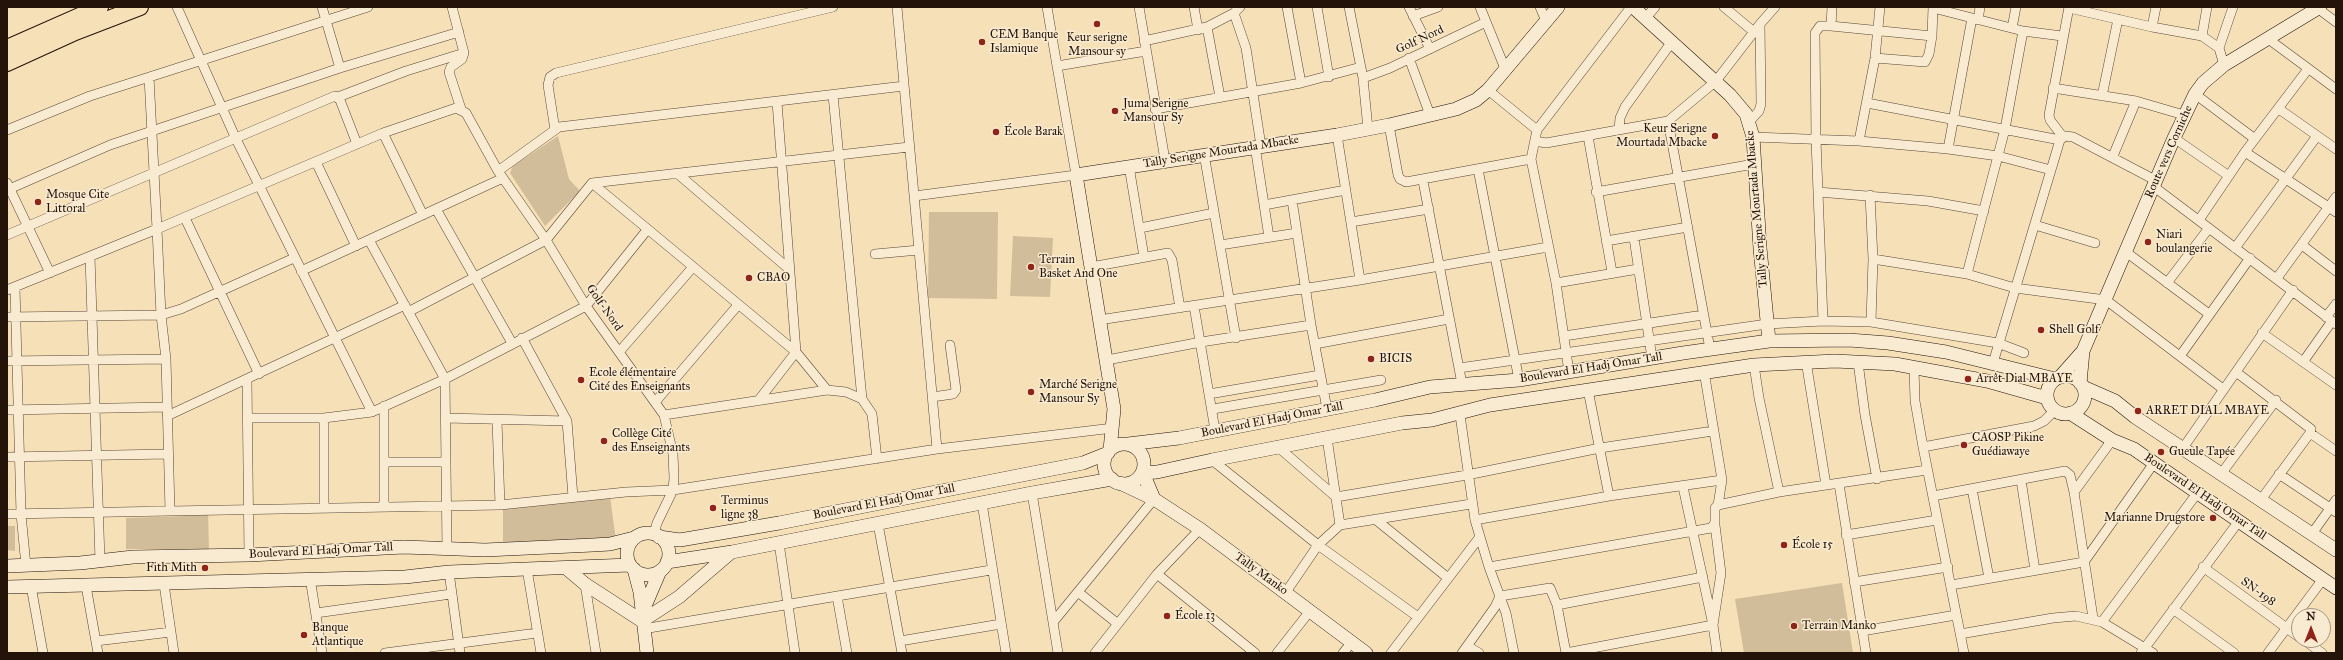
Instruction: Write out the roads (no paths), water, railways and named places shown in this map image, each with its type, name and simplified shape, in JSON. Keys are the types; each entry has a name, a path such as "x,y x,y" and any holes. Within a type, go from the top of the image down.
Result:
{"highway":[{"path":"10,54 100,7"},
{"path":"10,54 75,32 140,7"}],"main road":[{"name":"Tally Serigne Mourtada Mbacke","path":"1076,175 1204,154 1337,135 1389,125 1466,105 1488,90 1506,71 1558,7"},
{"name":"Tally Serigne Mourtada Mbacke","path":"1632,7 1739,103 1749,122 1753,137 1769,341"},
{"name":"Route vers Corniche","path":"2058,378 2083,351 2106,300 2154,183 2184,115 2195,94 2203,83 2224,65 2318,8"},
{"path":"1076,175 1114,409 1114,428 1105,468 1108,476 1116,481 1130,483 1142,473 1145,464 1142,455 1137,448 1126,444 1109,452"},
{"name":"Boulevard El Hadj Omar Tall","path":"1126,444 1215,430 1327,409 1430,387 1519,380 1652,358 1769,341 1849,340 1888,343 1946,352 2058,378 2071,377 2082,385 2115,401 2135,417 2311,535 2336,550"},
{"name":"Route vers Corniche","path":"2082,385 2083,351"},
{"name":"Boulevard El Hadj Omar Tall","path":"1142,473 1157,472 1278,447 1460,415 1490,405 1704,371 1754,365 1806,361 1858,362 1914,368 1987,382 2047,398"},
{"path":"2055,410 2047,398 2048,387 2058,378"},
{"path":"2070,413 2081,406 2084,397 2082,385"},
{"path":"1114,409 1126,444"},
{"name":"Boulevard El Hadj Omar Tall","path":"2055,410 2070,413 2112,440 2134,449 2240,520 2336,588"},
{"name":"Boulevard El Hadj Omar Tall","path":"7,566 100,561 134,557 249,555 404,547 447,550 594,546 610,544 634,538 643,534 657,535 680,540 779,523 1083,463 1109,452"},
{"path":"1142,473 1154,498"},
{"name":"Boulevard El Hadj Omar Tall","path":"7,587 164,584 310,578 405,577 449,572 566,568 632,567 646,574 663,566 732,552 1032,493 1116,481"},
{"name":"Tally Manko","path":"1116,481 1154,498 1200,528 1366,653"},
{"path":"642,621 663,566 668,548 657,535"},
{"path":"634,538 627,551 640,592 646,653"},
{"path":"642,621 679,597 732,552"},
{"path":"566,568 585,584 642,621"}],"street":[{"path":"177,7 236,139 334,339 372,412"},
{"path":"322,7 340,68"},
{"path":"7,130 90,96 368,7"},
{"path":"7,235 335,96 338,97 406,71 464,53 452,7"},
{"path":"555,130 548,85 550,77 556,73 833,7"},
{"path":"897,7 937,449"},
{"path":"914,196 1076,175 1046,7"},
{"path":"1139,7 1155,109 1165,160"},
{"path":"1194,7 1198,30"},
{"path":"1287,7 1301,83"},
{"path":"1317,7 1329,77"},
{"path":"1349,7 1364,78 1368,129"},
{"path":"1409,7 1430,49"},
{"path":"1413,16 1438,7"},
{"path":"1480,7 1506,71"},
{"path":"1540,7 1546,20"},
{"path":"1569,372 1556,283 1531,158 1537,130 1632,7"},
{"path":"1645,19 1655,7"},
{"path":"1724,7 1754,32"},
{"path":"1535,141 1546,143 1668,121 1716,81 1760,24 1776,7"},
{"path":"1831,26 1832,7"},
{"path":"1859,141 1875,58 1880,7"},
{"path":"1948,149 1975,19 1980,7"},
{"path":"2012,28 2016,7"},
{"path":"1993,363 2061,138 2049,117 2062,36 2069,7 2152,27 2202,36 2219,48"},
{"path":"2152,27 2156,7"},
{"path":"2202,36 2207,7"},
{"path":"2224,65 2219,48 2233,7"},
{"path":"1875,58 1923,63 1929,54 1932,36 1933,8 2023,31 2062,36"},
{"path":"2318,8 2336,22"},
{"path":"1144,41 1198,30 1207,27 1237,10 1246,48 1269,237"},
{"path":"2102,96 2118,19"},
{"name":"Golf Nord","path":"1364,78 1486,22"},
{"path":"1749,122 1759,111 1761,104 1760,24"},
{"path":"1823,321 1816,140 1815,33 1820,26 1831,26 1932,36"},
{"path":"1207,27 1220,97"},
{"path":"1968,274 2005,129 2023,31"},
{"path":"50,273 28,225 8,187 110,145 222,109 340,68 459,32"},
{"path":"2267,38 2336,89"},
{"path":"1619,130 1620,118 1624,107 1671,42"},
{"path":"1057,66 1146,51"},
{"name":"Golf-Nord","path":"464,53 462,59 451,67 449,72 461,109 466,113 501,175 546,240 586,306 656,401 664,415 672,454 673,490 657,524 657,535"},
{"path":"1409,58 1430,115"},
{"path":"1155,109 1301,83 1329,77 1361,67"},
{"path":"2199,220 2245,152 2308,69"},
{"path":"149,77 161,315 166,359 170,511"},
{"path":"301,271 436,210 501,175 559,127 904,86"},
{"path":"2053,88 2136,101 2184,115"},
{"path":"1488,90 1537,130"},
{"path":"2195,94 2255,139"},
{"path":"833,95 862,399 872,414 877,459"},
{"path":"338,97 357,144"},
{"path":"2113,156 2136,101"},
{"path":"758,401 796,352 780,162 777,102"},
{"path":"1867,102 2005,129 2061,138 2073,137 2113,156 2154,183 2209,228 2293,290 2332,321"},
{"path":"26,566 21,514 18,410 12,361 11,289 185,218 383,133 450,108 461,109"},
{"path":"2279,109 2336,149"},
{"path":"1668,121 1710,349"},
{"path":"1389,125 1400,179 1406,182 1423,180 1531,158"},
{"path":"383,133 423,215"},
{"path":"1337,135 1360,280"},
{"path":"1588,136 1596,192 1612,272"},
{"path":"2235,248 2317,136"},
{"path":"1753,137 1859,141 1948,149 1998,156 2051,170"},
{"path":"2174,138 2230,176"},
{"path":"7,410 94,408 167,411 247,380 334,339 407,309 474,278 546,240 592,183 909,147"},
{"path":"2245,152 2332,210"},
{"path":"1204,154 1236,338"},
{"path":"316,162 356,246"},
{"path":"1596,192 1754,164"},
{"path":"1129,166 1144,257"},
{"path":"1478,169 1519,380"},
{"path":"678,174 789,269"},
{"path":"1423,180 1462,384"},
{"path":"592,183 796,352 827,390"},
{"path":"1264,205 1346,190"},
{"path":"1818,192 1870,195 1942,203 1984,211"},
{"path":"1870,195 1873,259 1871,322"},
{"path":"2277,278 2302,245 2332,210 2336,196"},
{"path":"1292,200 1307,289 1311,325 1327,409"},
{"path":"1351,222 1429,209"},
{"path":"436,210 512,343"},
{"path":"1140,228 1214,213"},
{"path":"185,218 259,374"},
{"path":"2035,225 2095,243"},
{"path":"1606,241 1634,238 1688,227"},
{"path":"2167,283 2209,228"},
{"path":"247,418 324,418 372,412 445,379 586,306 647,230"},
{"path":"1220,245 1298,233"},
{"path":"1634,238 1652,358"},
{"path":"370,240 445,379 447,550"},
{"path":"2302,245 2336,271"},
{"path":"1100,320 1307,289 1548,247"},
{"path":"875,254 919,250"},
{"path":"2126,252 2209,314"},
{"path":"1091,267 1165,253 1170,254 1180,308"},
{"path":"90,256 97,512 100,561"},
{"path":"11,317 161,315 220,292 294,258"},
{"path":"2180,356 2250,258"},
{"path":"1873,259 1968,274 2015,288 2106,300 2223,389"},
{"path":"620,352 693,267"},
{"path":"1556,283 1612,272 1638,269"},
{"path":"2183,448 2293,290"},
{"path":"2303,362 2332,321 2336,304"},
{"path":"656,401 738,305"},
{"path":"1194,306 1209,394 1213,409 1215,430"},
{"path":"1564,336 1703,315"},
{"path":"1315,344 1449,319"},
{"path":"1459,368 1567,354 1767,324 1823,321 1871,322 1998,344 2024,352"},
{"path":"1107,360 1201,342 1236,338 1311,325"},
{"path":"2262,333 2336,385"},
{"path":"522,338 567,421 573,497"},
{"path":"932,397 954,394 956,390 950,345"},
{"path":"12,361 166,359"},
{"path":"1806,361 1826,485"},
{"path":"1858,362 1865,415 1877,479"},
{"path":"1754,365 1759,398 1779,492"},
{"path":"1914,368 1915,401 1927,470 1948,567 1964,653"},
{"path":"1704,371 1722,480 1718,505 1715,508 1714,525 1721,573 1713,625"},
{"path":"2236,372 2276,400 2309,426 2310,434 2260,501"},
{"path":"1209,394 1320,375"},
{"path":"247,380 249,555"},
{"path":"1213,409 1381,380"},
{"path":"664,415 827,390 846,392 862,399"},
{"path":"1588,390 1609,496"},
{"path":"2221,474 2276,400"},
{"path":"384,406 384,507"},
{"path":"1923,447 2034,426 2044,421 2055,410"},
{"path":"1460,415 1467,475 1479,538 1508,618 1514,653"},
{"path":"324,418 324,508"},
{"path":"446,418 497,421 567,421"},
{"path":"497,421 500,505"},
{"path":"7,514 500,505 626,492 673,490 937,449 1114,428"},
{"path":"1336,497 1467,475 1600,448 1713,431"},
{"path":"2310,434 2336,452"},
{"path":"1327,438 1340,525"},
{"path":"2074,492 2112,440"},
{"path":"1278,447 1336,497"},
{"path":"7,457 168,454"},
{"path":"1212,460 1318,545 1418,617"},
{"path":"384,462 446,462"},
{"path":"1951,584 2084,562 2154,463"},
{"path":"1718,505 1779,492 1877,479 1927,470"},
{"path":"1933,496 2065,471 2070,475 2074,492 2084,562 2098,620"},
{"path":"2280,474 2333,510"},
{"path":"1475,520 1609,496 1683,487 1722,480"},
{"path":"2021,480 2035,570"},
{"path":"1838,484 1866,653"},
{"path":"1683,487 1713,625 1717,653"},
{"path":"1972,489 1989,578"},
{"path":"2098,620 2198,492"},
{"path":"1032,493 1058,652 1048,653"},
{"path":"1054,621 1154,498"},
{"path":"2311,535 2333,510 2336,500"},
{"path":"982,503 991,570 1006,653"},
{"path":"1286,592 1318,545 1340,525 1472,504"},
{"path":"1376,519 1448,578"},
{"path":"1846,535 1937,520"},
{"path":"1960,634 2054,618 2098,620 2146,651 2173,609 2203,567 2240,520"},
{"path":"878,524 902,653"},
{"path":"1489,567 1711,528 1714,525"},
{"path":"1094,653 1157,574 1200,528"},
{"path":"1391,653 1479,538"},
{"path":"779,543 795,653"},
{"path":"1854,582 1948,567"},
{"name":"SN-198","path":"2203,567 2291,631"},
{"path":"527,569 541,653"},
{"path":"642,621 788,604 991,570"},
{"path":"449,572 460,653"},
{"path":"1157,574 1255,653"},
{"path":"1557,606 1703,577"},
{"path":"310,578 322,653"},
{"path":"2268,653 2286,627 2323,580"},
{"path":"164,584 174,653"},
{"path":"585,584 596,653"},
{"path":"31,586 43,653"},
{"path":"86,586 98,653"},
{"path":"1500,596 1550,588 1557,606 1566,653 1713,625"},
{"path":"1078,592 1118,624"},
{"path":"316,614 451,594"},
{"path":"837,596 847,653"},
{"path":"1479,653 1464,649 1495,607 1500,596"},
{"path":"2173,609 2234,653"},
{"path":"1277,653 1310,610"},
{"path":"1862,631 1956,614"},
{"path":"900,641 1001,624"},
{"path":"96,641 171,632"},
{"path":"385,653 537,633"},
{"path":"1343,653 1352,642"}],"place":[{"name":"Keur serigne Mansour sy","path":"1097,24"},
{"name":"CEM Banque Islamique","path":"982,42"},
{"name":"Juma Serigne Mansour Sy","path":"1115,111"},
{"name":"École Barak","path":"996,132"},
{"name":"Keur Serigne Mourtada Mbacke","path":"1715,136"},
{"name":"Mosque Cite Littoral","path":"38,202"},
{"name":"Niari boulangerie","path":"2148,242"},
{"name":"Terrain Basket And One","path":"1031,267"},
{"name":"CBAO","path":"749,278"},
{"name":"Shell Golf","path":"2041,330"},
{"name":"BICIS","path":"1371,359"},
{"name":"Arrêt Dial MBAYE","path":"1968,379"},
{"name":"Ecole élémentaire Cité des Enseignants","path":"581,380"},
{"name":"Marché Serigne Mansour Sy","path":"1031,392"},
{"name":"ARRET DIAL MBAYE","path":"2138,411"},
{"name":"Collège Cité des Enseignants","path":"604,441"},
{"name":"CAOSP Pikine Guédiawaye","path":"1964,445"},
{"name":"Gueule Tapée","path":"2161,452"},
{"name":"Terminus ligne 38","path":"713,508"},
{"name":"Marianne Drugstore","path":"2213,518"},
{"name":"École 15","path":"1784,545"},
{"name":"Fith Mith","path":"205,568"},
{"name":"École 13","path":"1167,616"},
{"name":"Terrain Manko","path":"1794,626"},
{"name":"Banque Atlantique","path":"304,635"}]}
